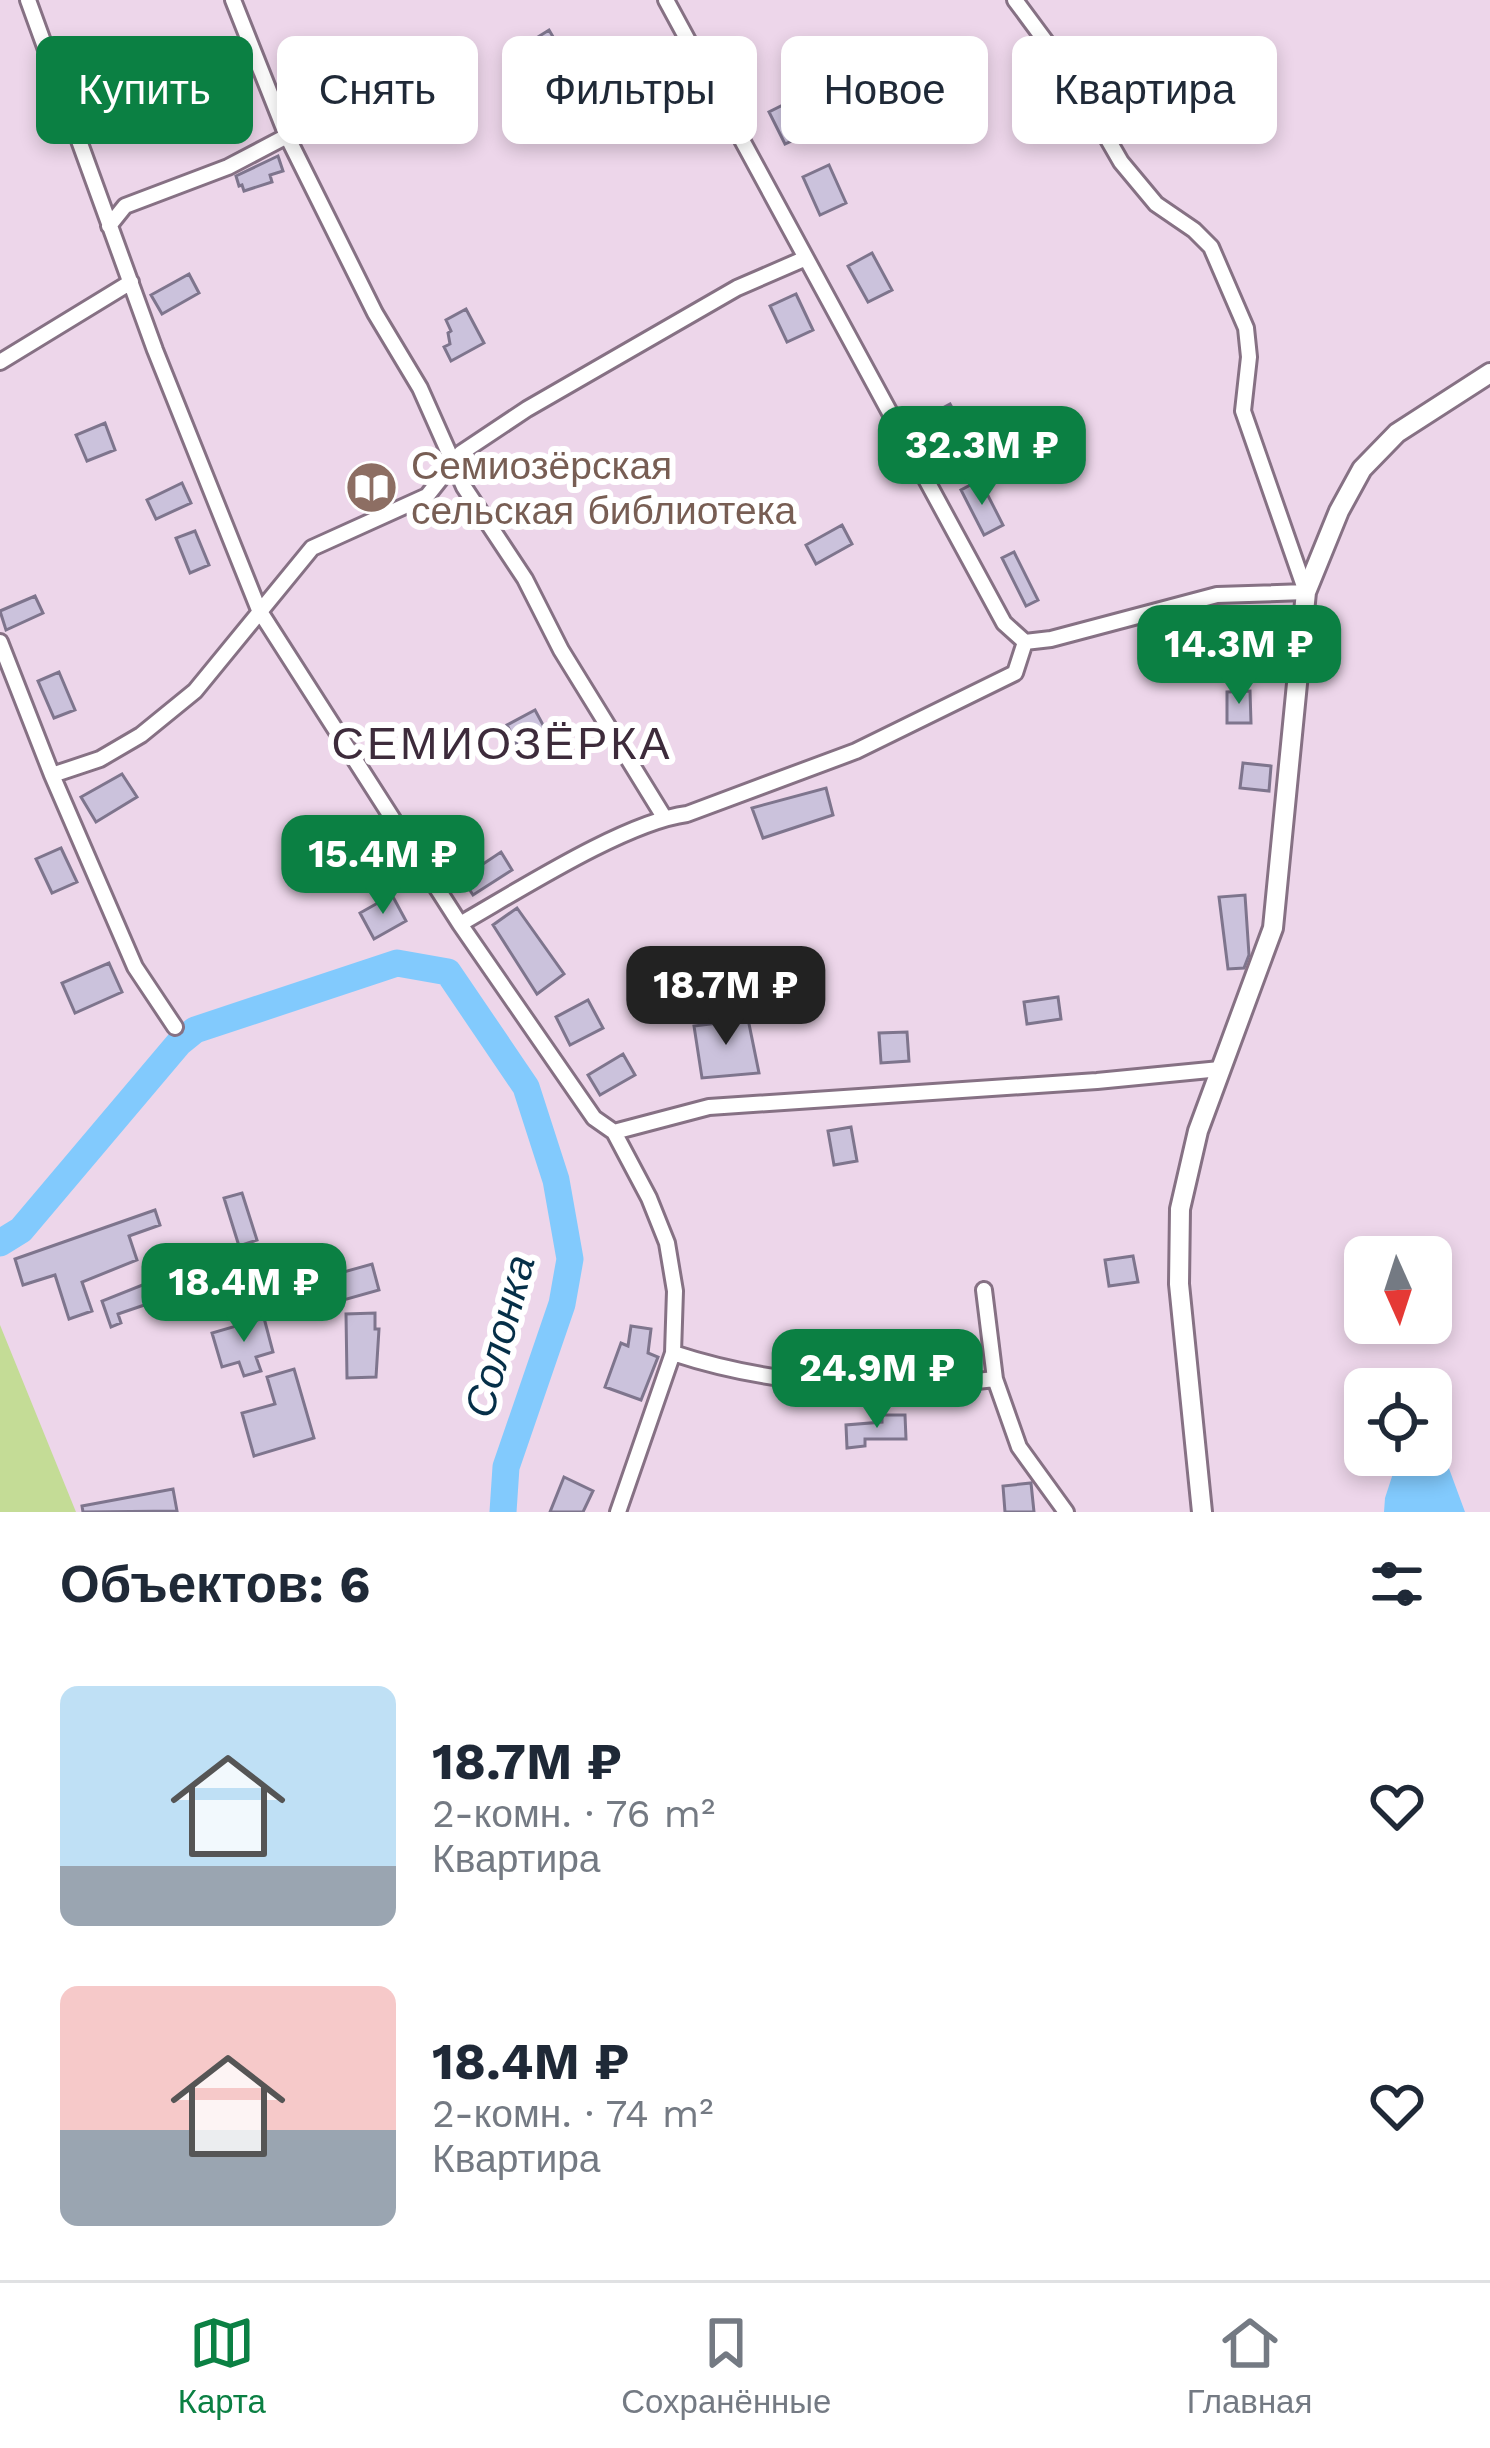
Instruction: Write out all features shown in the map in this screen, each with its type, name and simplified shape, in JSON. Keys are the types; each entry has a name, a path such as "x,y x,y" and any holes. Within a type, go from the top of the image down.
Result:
{"street":[{"path":"28,0 130,283 259,610 460,924 594,1118 614,1132 650,1198 667,1243 675,1291 673,1353 618,1512"},
{"path":"233,0 277,111"},
{"path":"666,0 1004,623 1025,642 1216,595 1306,592"},
{"path":"1015,0 1072,76 1121,162 1156,204 1211,248 1246,328 1249,357 1243,411 1306,592"},
{"path":"109,226 125,206 228,167 277,141"},
{"path":"291,144 375,313 420,388 464,487 525,579 561,650 664,817"},
{"path":"52,776 100,759 141,735 195,691 313,548 427,496 455,461 527,409 737,288 806,258"},
{"path":"0,362 130,283"},
{"path":"1202,1512 1179,1284 1180,1209 1198,1130 1273,928 1306,592 1339,511 1362,470 1397,433 1490,373"},
{"path":"0,642 135,967 175,1027"},
{"path":"460,924 549,873 664,817 687,814 856,752 1015,674 1025,642"},
{"path":"614,1132 709,1107 1220,1069"},
{"path":"984,1290 995,1379 1019,1447 1066,1512"},
{"path":"673,1353 716,1367 800,1380 920,1388 995,1379"}],"green space":[{"path":"0,1325 76,1512 0,1512"}],"water":[{"path":"1392,1476 1452,1476 1465,1512 1384,1512"}],"building":[{"path":"781,106 781,136 769,112"},
{"path":"278,156 283,171 270,175 272,182 244,191 239,186 236,176"},
{"path":"829,165 846,203 820,215 803,177"},
{"path":"872,253 892,290 868,302 848,266"},
{"path":"189,274 199,293 162,314 151,295"},
{"path":"796,294 813,330 787,342 770,306"},
{"path":"466,309 484,343 451,361 444,347 450,344 451,331 446,320"},
{"path":"950,404 973,446 947,461 924,418"},
{"path":"105,423 115,450 87,461 76,435"},
{"path":"980,480 1003,525 984,535 961,490"},
{"path":"182,483 191,503 156,519 147,500"},
{"path":"842,525 852,544 816,564 806,545"},
{"path":"195,531 209,565 190,573 176,538"},
{"path":"1014,552 1038,600 1026,606 1002,558"},
{"path":"35,596 43,613 6,630 0,611"},
{"path":"59,672 75,710 54,718 38,681"},
{"path":"1250,691 1251,723 1227,723 1227,692"},
{"path":"535,710 549,736 520,751 507,725"},
{"path":"1243,763 1271,766 1269,791 1240,788"},
{"path":"122,774 137,797 96,822 81,797"},
{"path":"826,788 833,815 763,838 752,808"},
{"path":"61,848 77,882 52,893 36,859"},
{"path":"501,852 512,870 473,895 462,878"},
{"path":"392,895 406,921 374,939 360,913"},
{"path":"1245,895 1249,955 1244,968 1228,969 1219,897"},
{"path":"517,908 564,974 537,994 493,925"},
{"path":"109,963 122,992 75,1013 62,983"},
{"path":"1058,997 1061,1019 1027,1024 1024,1002"},
{"path":"588,1000 603,1028 570,1045 556,1017"},
{"path":"747,1014 759,1073 702,1078 694,1026"},
{"path":"907,1032 909,1061 881,1063 879,1033"},
{"path":"623,1054 635,1075 600,1095 588,1075"},
{"path":"851,1127 857,1161 834,1165 828,1131"},
{"path":"242,1193 257,1240 239,1246 224,1198"},
{"path":"155,1210 160,1225 129,1236 137,1260 82,1282 92,1311 69,1319 55,1275 23,1285 15,1259"},
{"path":"1133,1256 1138,1282 1109,1286 1105,1260"},
{"path":"372,1264 379,1290 340,1301 333,1275"},
{"path":"155,1280 162,1299 118,1314 121,1323 111,1327 102,1301"},
{"path":"375,1313 375,1329 379,1329 376,1377 347,1378 346,1314"},
{"path":"264,1318 273,1352 256,1357 261,1371 244,1376 239,1362 222,1367 212,1333"},
{"path":"631,1326 651,1329 648,1353 658,1357 641,1400 605,1387 621,1343 628,1346"},
{"path":"294,1369 314,1438 254,1456 242,1413 275,1404 267,1377"},
{"path":"882,1415 905,1415 906,1439 865,1439 865,1446 847,1448 846,1425 882,1422"},
{"path":"564,1477 593,1491 583,1512 550,1512"},
{"path":"1031,1483 1034,1512 1005,1512 1003,1486"},
{"path":"173,1489 177,1511 83,1512 82,1506"}],"waterway":[{"name":"Солонка","path":"0,1243 21,1230 195,1030 397,963 448,972 526,1087 556,1180 570,1259 562,1304 506,1467 503,1512"}],"place":[{"name":"Семиозёрская сельская библиотека","path":"372,487"}],"district":[{"name":"СЕМИОЗЁРКА","path":"502,743"}]}
